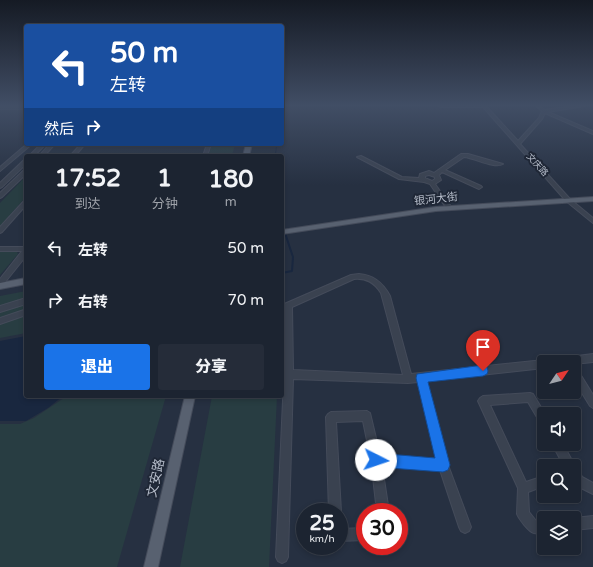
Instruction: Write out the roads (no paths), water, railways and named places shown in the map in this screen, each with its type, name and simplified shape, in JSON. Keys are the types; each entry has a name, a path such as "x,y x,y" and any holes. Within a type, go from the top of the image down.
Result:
{"main road":[{"name":"银河大街","path":"284,232 382,216 449,208 593,199"},
{"path":"0,285 24,281"},
{"name":"文安路","path":"150,567 190,398"}],"street":[{"name":"文庆路","path":"508,132 568,200 593,221"},
{"path":"518,144 528,132"},
{"path":"0,170 28,146"},
{"path":"33,154 42,146"},
{"path":"43,154 51,146"},
{"path":"74,154 81,146"},
{"path":"435,175 463,155 470,155 490,164 501,164"},
{"path":"359,157 401,178 424,180 432,183 449,208"},
{"path":"0,186 24,163"},
{"path":"441,170 479,187"},
{"path":"0,196 24,173"},
{"path":"424,180 422,175 429,173 435,175 439,179 437,182 432,183"},
{"path":"0,231 24,204"},
{"path":"0,249 24,250"},
{"path":"0,285 24,253"},
{"path":"282,557 286,374 285,307 353,277 362,275 372,279 382,286 386,296 408,379"},
{"path":"0,309 24,302"},
{"path":"0,321 24,313"},
{"path":"581,360 593,358"},
{"path":"286,374 408,379 537,365"},
{"path":"421,378 443,465 465,527"},
{"path":"581,383 593,403"},
{"path":"537,409 530,397 483,401 522,488 523,514 537,528"},
{"path":"335,503 331,417 367,416 376,460 382,503"},
{"path":"376,460 443,465"},
{"path":"581,482 593,489"},
{"path":"522,488 537,483"},
{"path":"581,523 593,522"}],"water":[{"path":"24,336 24,398 60,398 48,408 26,421 0,421 0,341"}],"waterway":[{"path":"275,154 277,146"},
{"path":"284,230 293,257 292,271 284,273"}]}
